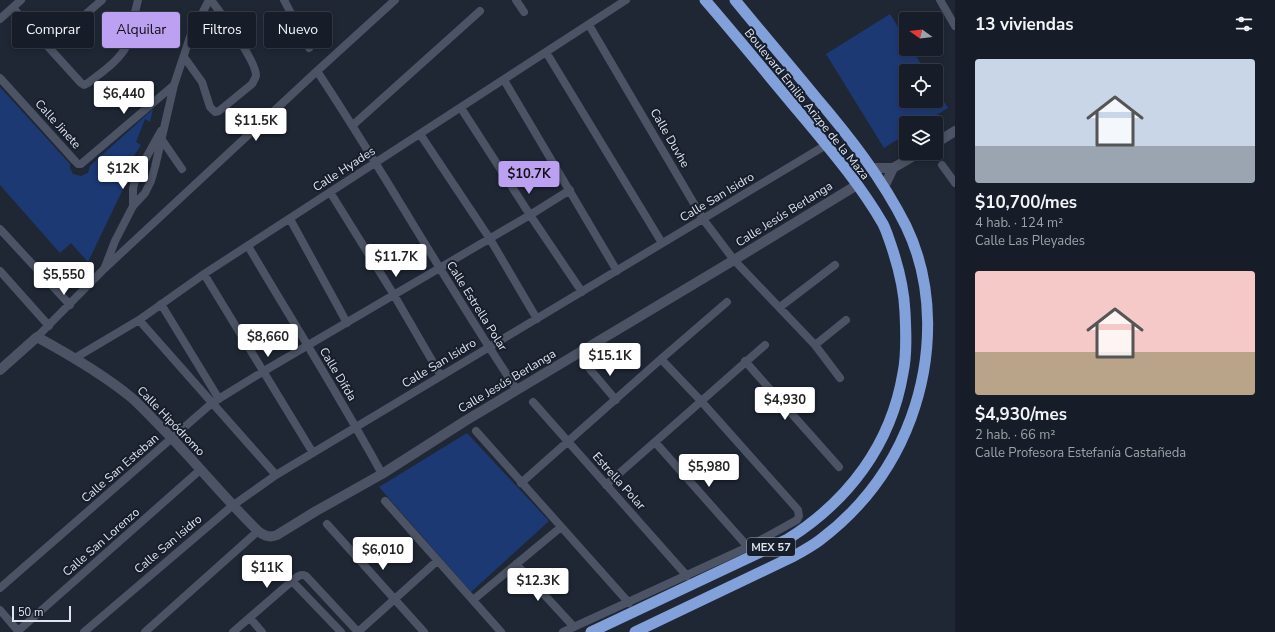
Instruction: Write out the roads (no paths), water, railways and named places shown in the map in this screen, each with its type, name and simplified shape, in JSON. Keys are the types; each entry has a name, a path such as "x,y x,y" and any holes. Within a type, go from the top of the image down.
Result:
{"highway":[{"name":"Boulevard Emilio Arizpe de la Maza","path":"591,632 788,539 809,526 835,504 854,483 877,449 897,400 904,373 906,348 904,293 897,261 884,226 857,185 826,144 706,0"},
{"name":"Boulevard Emilio Arizpe de la Maza","path":"635,632 794,556 819,540 845,519 866,498 885,472 906,430 915,407 923,377 927,350 925,290 917,256 906,227 872,168 847,134 735,0"}],"street":[{"path":"0,19 21,0"},
{"path":"88,12 102,0"},
{"path":"51,48 81,83 88,83 116,61 124,51 127,45 138,0"},
{"path":"133,206 133,189 136,176 160,137 164,127 174,85 190,37 210,0 247,54 255,72 254,81 219,111 215,112 210,107 202,82 184,57"},
{"path":"284,0 290,12"},
{"path":"0,370 49,326 104,269 395,0"},
{"path":"516,0 524,12"},
{"name":"Calle Hyades","path":"75,358 139,320 204,274 626,0"},
{"path":"940,0 955,26"},
{"path":"12,8 16,12"},
{"path":"353,125 480,11"},
{"name":"Calle Duvhe","path":"589,25 703,219 734,260 816,345 840,378"},
{"path":"546,52 662,243"},
{"name":"Calle Estrella Polar","path":"317,71 353,125 488,348 516,390"},
{"name":"Calle Jinete","path":"0,78 78,164 81,164 174,85"},
{"path":"504,80 617,271"},
{"path":"461,108 582,292"},
{"path":"943,139 955,131"},
{"path":"420,134 490,239 537,319"},
{"path":"104,269 133,206 145,193 151,181 155,168 160,137"},
{"path":"160,137 182,169"},
{"name":"Calle San Isidro","path":"84,632 232,506 276,475 826,144"},
{"path":"872,168 893,168 907,160"},
{"path":"942,165 955,183"},
{"path":"884,187 893,168"},
{"name":"Calle Jesús Berlanga","path":"273,537 278,536 316,511 382,474 516,390 857,185"},
{"name":"Calle San Esteban","path":"0,588 216,401 570,190"},
{"path":"330,192 394,295 441,376"},
{"path":"290,219 347,322"},
{"path":"0,229 70,305"},
{"name":"Calle Difda","path":"248,246 356,427 382,474"},
{"path":"780,307 835,265"},
{"path":"0,271 49,326"},
{"path":"204,274 313,453"},
{"path":"521,483 727,302"},
{"path":"161,304 216,401"},
{"path":"139,320 216,401 276,475"},
{"path":"816,345 846,320"},
{"name":"Calle Hipódromo","path":"37,337 75,358 116,385 133,399 172,439 232,506 263,535 273,537"},
{"path":"606,485 745,361 765,345"},
{"path":"563,632 688,576 748,547 797,520 799,516 798,510 701,401 661,359"},
{"path":"745,361 840,467"},
{"path":"588,366 616,400"},
{"name":"Estrella Polar","path":"533,402 688,576"},
{"path":"476,432 629,603"},
{"path":"655,442 748,547"},
{"name":"Calle San Lorenzo","path":"19,632 200,470"},
{"path":"384,501 501,632"},
{"path":"327,524 424,632"},
{"path":"473,600 561,527"},
{"path":"145,632 258,531"},
{"path":"233,632 300,575 306,576 358,632 437,561"},
{"path":"516,564 574,627"},
{"path":"292,581 341,632"},
{"path":"0,610 19,632"},
{"path":"250,618 262,632"}]}
